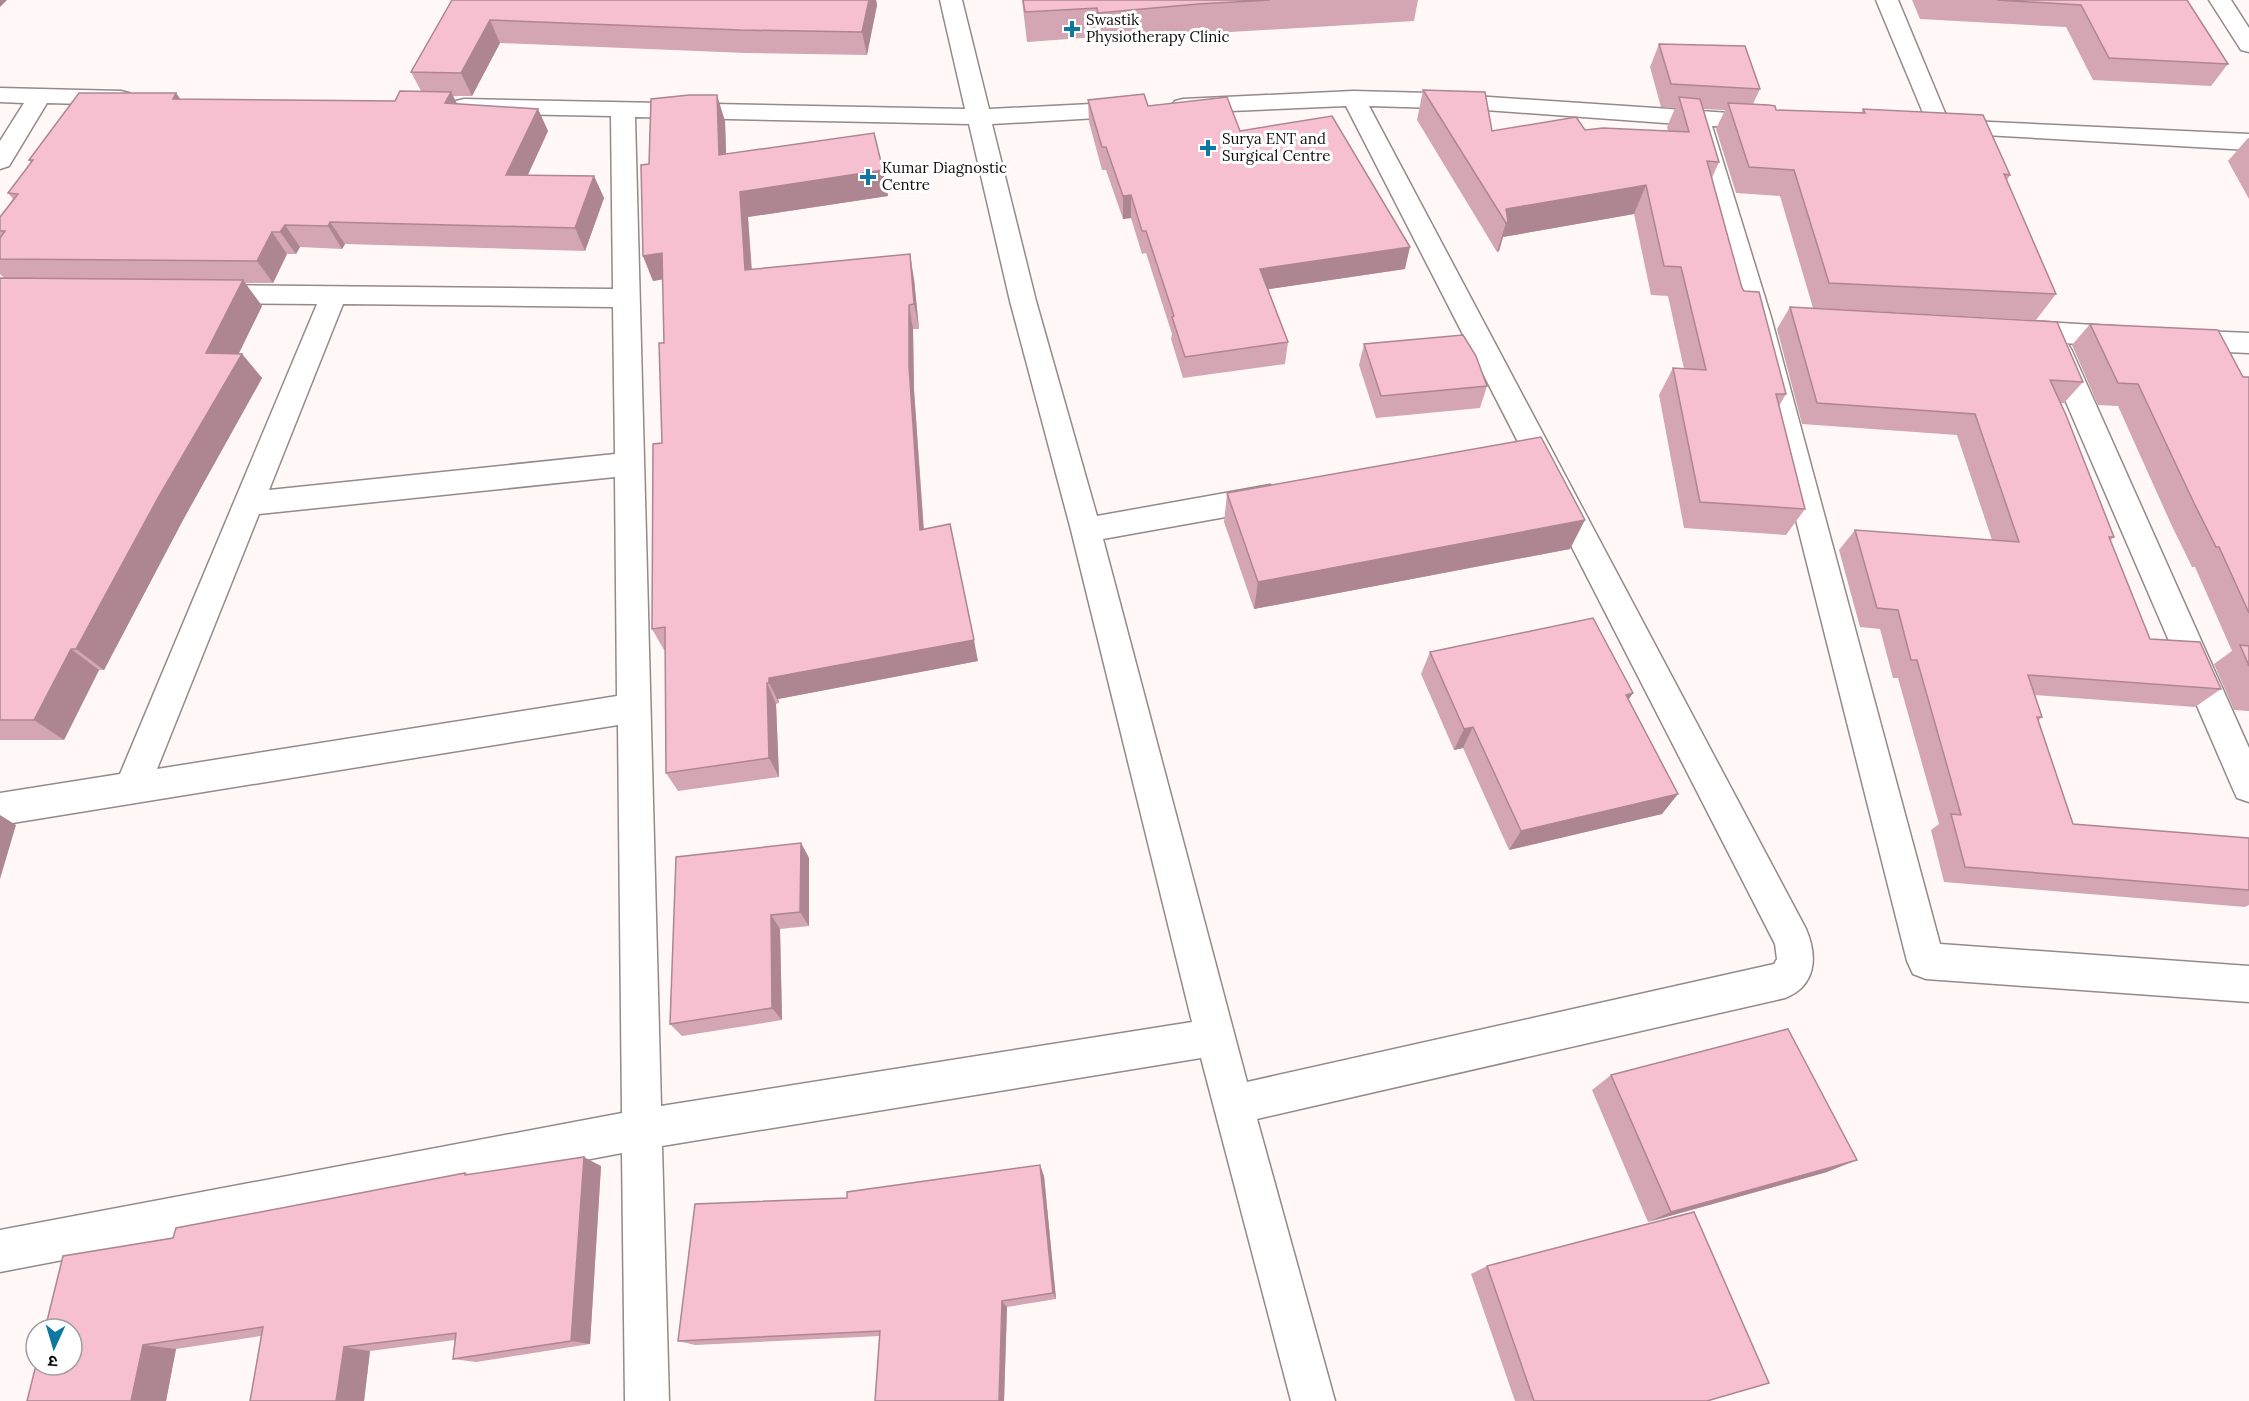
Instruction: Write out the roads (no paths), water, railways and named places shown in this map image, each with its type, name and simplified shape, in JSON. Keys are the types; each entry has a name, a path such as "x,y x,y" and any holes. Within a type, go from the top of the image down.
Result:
{"street":[{"path":"951,0 1023,302 1086,530 1215,1037 1313,1401"},
{"path":"1887,0 1939,127"},
{"path":"2220,0 2249,45"},
{"path":"0,95 147,99"},
{"path":"0,161 40,96"},
{"path":"1234,1105 1785,980 1796,963 1793,941 1353,98"},
{"path":"444,105 978,117 1353,98 1431,100 1699,119 1783,122"},
{"path":"623,110 647,1401"},
{"path":"1699,119 1769,317 1926,961 2249,984"},
{"path":"1915,126 2249,142"},
{"path":"179,293 626,298"},
{"path":"132,788 333,295"},
{"path":"2003,330 2249,343"},
{"path":"2050,333 2249,787"},
{"path":"1503,455 1537,449"},
{"path":"248,504 629,464"},
{"path":"1086,530 1294,493"},
{"path":"0,809 633,708"},
{"path":"0,1251 642,1129 1215,1037"}],"place":[{"name":"Swastik Physiotherapy Clinic","path":"1072,29"},
{"name":"Surya ENT and Surgical Centre","path":"1208,148"},
{"name":"Kumar Diagnostic Centre","path":"868,177"}]}
